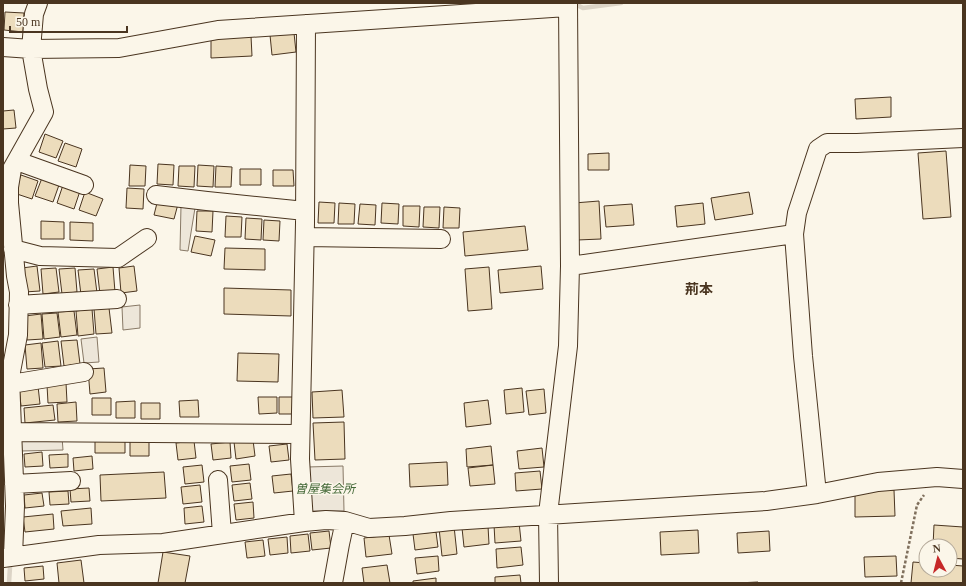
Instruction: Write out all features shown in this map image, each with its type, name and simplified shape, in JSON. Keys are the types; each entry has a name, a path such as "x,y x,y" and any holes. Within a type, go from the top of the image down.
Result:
{"street":[{"path":"38,3 34,14 31,49 38,89 44,112 12,169 6,203 13,249 9,276 19,292 18,305 10,335 12,432 10,478 15,506 8,557 99,545 163,543 326,520 345,521 369,528 405,526 548,514 766,501 817,494 878,482 937,477 963,479"},
{"path":"3,46 31,49 119,48 218,30 568,5 570,266 568,346 548,514 549,583"},
{"path":"304,522 300,434 305,211 306,24"},
{"path":"817,494 803,356 794,234 797,213 818,149 827,143 963,138"},
{"path":"17,160 84,185"},
{"path":"156,195 305,211"},
{"path":"570,266 794,234"},
{"path":"304,237 441,239"},
{"path":"13,249 40,256 118,258 147,238"},
{"path":"18,305 117,299"},
{"path":"11,384 84,372"},
{"path":"12,432 300,434"},
{"path":"10,478 71,481"},
{"path":"218,480 222,534"},
{"path":"333,583 345,521"}],"path":[{"path":"901,583 917,505 937,477"}],"green space":[{"path":"181,206 195,208 188,251 180,250"},
{"path":"140,305 140,328 123,330 122,307"},
{"path":"97,337 99,362 84,363 81,339"},
{"path":"62,437 63,450 21,451 21,438"},
{"name":"曽屋集会所","path":"343,466 344,511 308,511 307,467"}],"building":[{"path":"5,12 24,13 23,32 4,30"},
{"path":"294,33 296,52 272,55 270,35"},
{"path":"251,36 252,56 211,58 211,37"},
{"path":"891,97 891,117 856,119 855,99"},
{"path":"14,110 16,128 3,129 3,111"},
{"path":"45,134 63,141 56,158 39,152"},
{"path":"65,143 82,149 76,167 58,161"},
{"path":"946,151 951,217 923,219 918,153"},
{"path":"609,153 609,170 588,170 588,154"},
{"path":"158,164 174,165 173,185 157,184"},
{"path":"130,165 146,166 145,186 129,186"},
{"path":"198,165 214,166 213,187 197,186"},
{"path":"179,166 195,166 194,187 178,186"},
{"path":"216,166 232,167 231,187 215,187"},
{"path":"240,169 261,169 261,185 240,185"},
{"path":"273,170 293,170 294,186 273,186"},
{"path":"21,175 38,181 32,199 14,193"},
{"path":"42,178 59,185 53,202 35,196"},
{"path":"63,185 80,191 74,209 57,203"},
{"path":"127,188 144,189 143,209 126,208"},
{"path":"85,192 103,199 96,216 79,210"},
{"path":"749,192 753,214 715,220 711,198"},
{"path":"158,199 178,204 174,219 154,215"},
{"path":"599,201 601,239 577,240 574,203"},
{"path":"319,202 335,203 334,223 318,223"},
{"path":"339,203 355,204 354,224 338,224"},
{"path":"382,203 399,204 398,224 381,223"},
{"path":"703,203 705,224 677,227 675,206"},
{"path":"360,204 376,205 375,225 358,224"},
{"path":"632,204 634,225 606,227 604,206"},
{"path":"403,206 420,206 419,227 403,226"},
{"path":"424,207 440,207 439,228 423,227"},
{"path":"444,207 460,208 459,228 443,228"},
{"path":"197,211 213,211 212,232 196,231"},
{"path":"226,216 242,217 241,237 225,237"},
{"path":"246,218 262,219 261,240 245,239"},
{"path":"264,220 280,221 279,241 263,240"},
{"path":"41,221 64,222 64,239 41,239"},
{"path":"70,222 93,223 93,241 70,240"},
{"path":"525,226 528,250 465,256 463,232"},
{"path":"195,236 215,240 211,256 191,252"},
{"path":"225,248 265,249 265,270 224,269"},
{"path":"37,266 40,291 24,292 22,268"},
{"path":"134,266 137,291 121,293 119,268"},
{"path":"541,266 543,289 500,293 498,270"},
{"path":"113,267 115,292 100,294 97,269"},
{"path":"489,267 492,309 468,311 465,269"},
{"path":"56,268 59,292 43,294 41,269"},
{"path":"75,268 77,292 62,294 59,269"},
{"path":"94,269 97,293 81,295 78,270"},
{"path":"224,288 291,290 291,316 224,314"},
{"path":"109,308 112,333 96,334 94,309"},
{"path":"92,309 94,334 78,336 76,311"},
{"path":"74,311 77,335 61,337 58,312"},
{"path":"57,313 60,337 44,339 42,314"},
{"path":"41,314 43,339 27,340 25,316"},
{"path":"77,340 80,364 64,366 61,341"},
{"path":"58,341 61,366 45,367 42,343"},
{"path":"41,343 43,368 27,369 25,345"},
{"path":"238,353 279,354 278,382 237,381"},
{"path":"104,368 106,392 90,394 88,369"},
{"path":"66,383 67,402 48,403 47,385"},
{"path":"38,386 40,404 21,406 19,387"},
{"path":"522,388 524,412 506,414 504,390"},
{"path":"544,389 546,413 529,415 526,391"},
{"path":"342,390 344,417 313,418 312,392"},
{"path":"258,397 277,397 277,413 259,414"},
{"path":"279,397 297,397 298,414 279,414"},
{"path":"92,398 111,398 111,415 92,415"},
{"path":"198,400 199,417 180,417 179,401"},
{"path":"488,400 491,424 466,427 464,403"},
{"path":"135,401 135,418 116,418 116,402"},
{"path":"76,402 77,421 58,422 57,404"},
{"path":"141,403 160,403 160,419 141,419"},
{"path":"53,405 55,420 25,423 24,408"},
{"path":"344,422 345,459 315,460 313,423"},
{"path":"95,437 125,437 125,453 95,453"},
{"path":"130,439 149,439 149,456 130,456"},
{"path":"253,440 255,456 236,459 234,442"},
{"path":"194,441 196,458 178,460 176,443"},
{"path":"230,442 231,458 213,460 211,444"},
{"path":"287,444 289,460 271,462 269,446"},
{"path":"491,446 493,465 467,467 466,449"},
{"path":"542,448 544,467 519,469 517,451"},
{"path":"42,452 43,466 25,467 24,454"},
{"path":"68,454 68,467 50,468 49,455"},
{"path":"92,456 93,469 74,471 73,458"},
{"path":"447,462 448,485 410,487 409,464"},
{"path":"249,464 251,480 232,482 230,466"},
{"path":"202,465 204,482 185,484 183,467"},
{"path":"493,465 495,484 470,486 468,468"},
{"path":"540,471 542,489 516,491 515,473"},
{"path":"164,472 166,498 101,501 100,475"},
{"path":"291,474 293,491 274,493 272,476"},
{"path":"250,483 252,499 234,501 232,485"},
{"path":"200,485 202,502 183,504 181,487"},
{"path":"89,488 90,501 71,502 70,489"},
{"path":"894,490 895,516 855,517 855,491"},
{"path":"68,491 69,504 50,505 49,492"},
{"path":"42,493 44,506 25,508 24,495"},
{"path":"253,502 254,518 236,520 234,504"},
{"path":"202,506 204,522 185,524 184,508"},
{"path":"91,508 92,524 63,526 61,511"},
{"path":"53,514 54,529 25,532 23,517"},
{"path":"519,522 521,541 495,543 494,525"},
{"path":"934,525 963,527 963,559 958,559 958,538 933,538"},
{"path":"454,526 457,554 442,556 439,528"},
{"path":"488,526 489,544 464,547 462,528"},
{"path":"698,530 699,553 661,555 660,532"},
{"path":"329,531 331,548 312,550 310,533"},
{"path":"769,531 770,551 738,553 737,533"},
{"path":"436,532 438,547 415,550 413,534"},
{"path":"308,534 310,551 291,553 290,536"},
{"path":"389,535 392,554 366,557 364,538"},
{"path":"287,537 288,553 270,555 268,539"},
{"path":"263,540 265,556 247,558 245,542"},
{"path":"521,547 523,565 497,568 496,549"},
{"path":"163,552 190,556 185,583 158,583"},
{"path":"438,556 439,571 417,574 415,558"},
{"path":"896,556 897,576 865,577 864,557"},
{"path":"81,560 84,583 59,583 57,563"},
{"path":"913,562 918,562 918,578 958,578 958,566 963,566 963,583 911,583"},
{"path":"387,565 390,583 364,583 362,568"},
{"path":"43,566 44,579 25,581 24,568"},
{"path":"520,575 521,583 495,583 495,577"},
{"path":"436,578 436,583 413,583 413,581"},
{"path":"758,582 758,583 737,583"}],"waterway":[{"path":"578,3 579,6 583,8 621,3"},
{"path":"9,583 10,567"}],"district":[{"name":"荊本","path":"699,289"}]}
